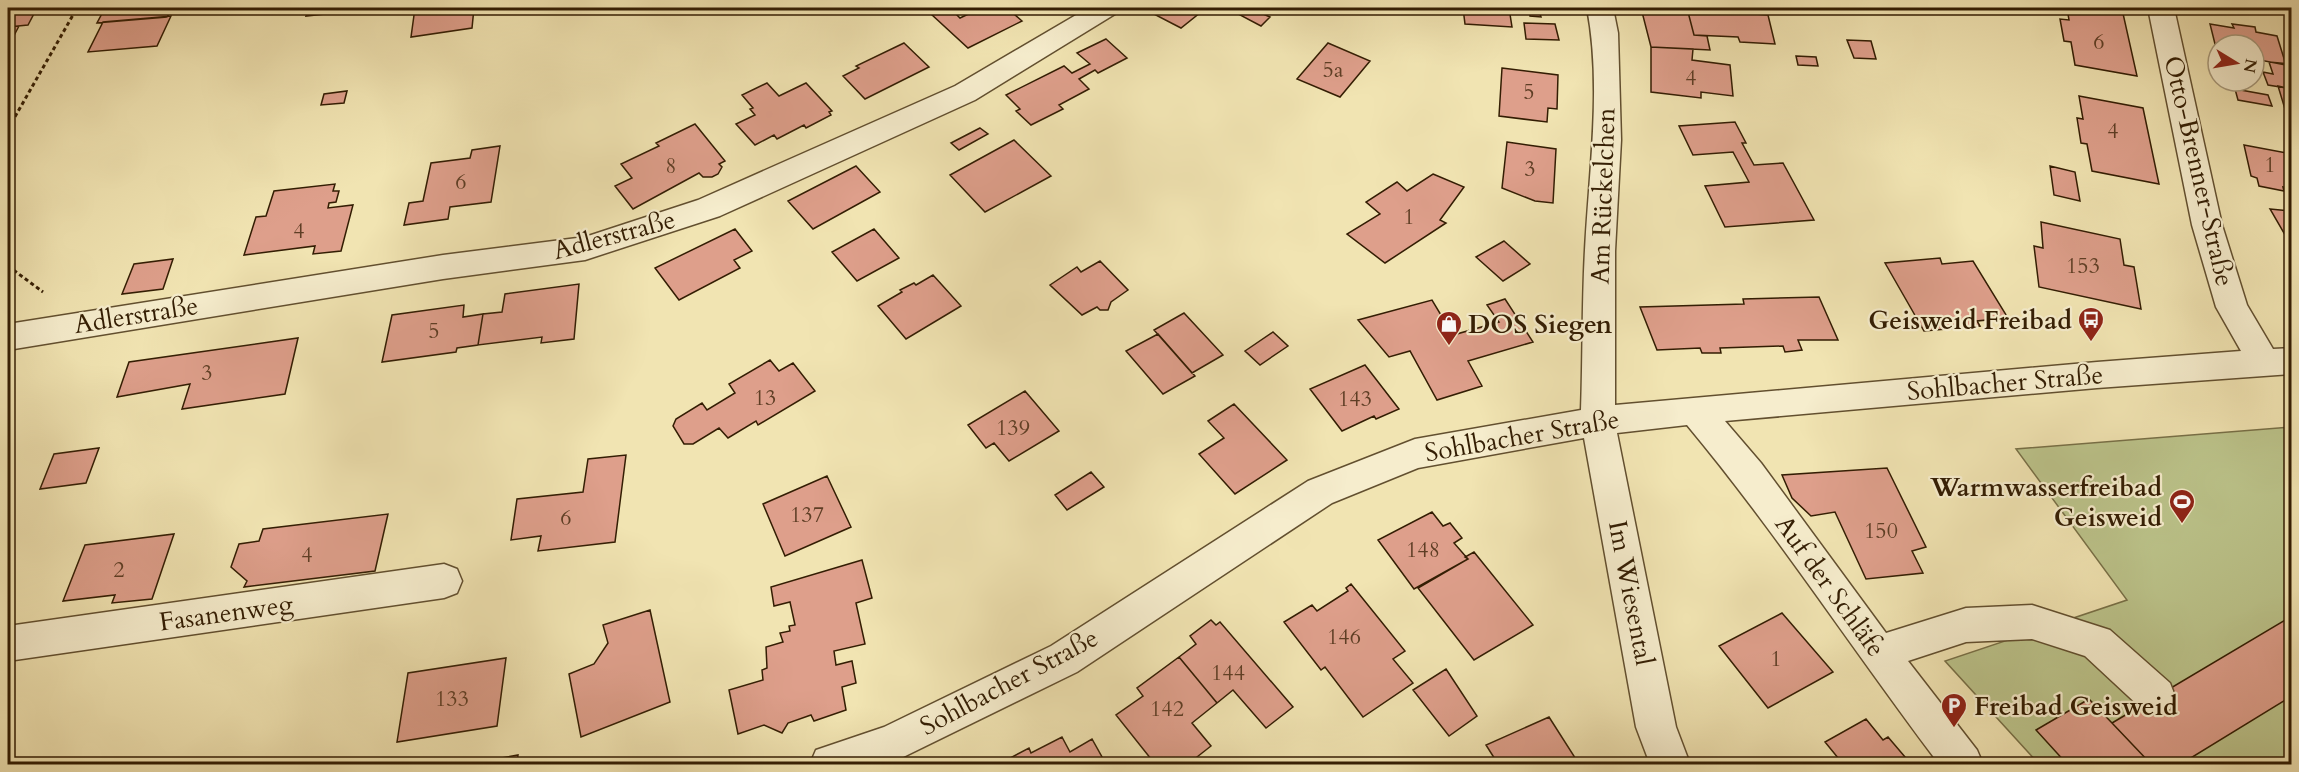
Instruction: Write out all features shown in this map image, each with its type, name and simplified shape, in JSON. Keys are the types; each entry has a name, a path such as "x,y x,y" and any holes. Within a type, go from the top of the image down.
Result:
{"street":[{"name":"Adlerstraße","path":"8,336 443,267 585,248 709,208 965,93 1106,8"},
{"name":"Am Rückelchen","path":"1598,421 1600,250 1607,140 1605,33 1600,8"},
{"name":"Otto-Brenner-Straße","path":"2161,8 2207,225 2232,307 2278,362"},
{"name":"Sohlbacher Straße","path":"830,765 891,744 1064,659 1320,492 1415,454 1598,421 1695,410 2097,375 2278,362"},
{"name":"Auf der Schläfe","path":"1695,410 1749,474 1878,653 1963,765"},
{"name":"Im Wiesental","path":"1598,421 1656,727 1670,765"},
{"name":"Fasanenweg","path":"8,644 444,581"},
{"path":"1878,653 1966,625 2032,622 2097,642 2156,696"}],"path":[{"path":"8,129 77,8"}],"green space":[{"name":"Warmwasserfreibad Geisweid","path":"2291,427 2291,764 2039,764 1945,661 2127,600 2016,449"}],"building":[{"path":"8,8 37,8 28,25 8,27"},
{"path":"105,8 172,8 167,17 97,23"},
{"path":"293,8 361,8 361,10 306,16 308,11 291,12"},
{"path":"415,8 474,8 472,28 411,37"},
{"path":"950,8 960,18 981,8 1007,8 1022,21 968,48 931,14"},
{"path":"1149,8 1206,8 1181,28 1146,10"},
{"path":"1249,8 1270,17 1261,26 1240,15"},
{"path":"1463,8 1509,8 1512,27 1465,24"},
{"path":"1509,8 1553,8 1554,12 1539,11 1541,17 1530,16 1530,11 1509,10"},
{"path":"1641,8 1687,8 1694,35 1707,36 1710,50 1651,47"},
{"path":"2067,8 2122,9 2137,76 2075,65 2071,42 2064,41 2060,19 2069,20"},
{"path":"1701,10 1768,15 1775,44 1740,42 1738,37 1694,35 1688,12 1702,13"},
{"path":"171,16 157,46 88,52 103,22"},
{"path":"1524,23 1555,24 1559,40 1526,39"},
{"path":"2210,24 2234,28 2232,24 2255,27 2256,32 2261,33 2212,33"},
{"path":"19,26 8,47 8,27"},
{"path":"2266,34 2277,36 2286,65 2266,61"},
{"path":"1106,39 1127,58 1098,73 1095,70 1079,79 1089,89 1059,105 1063,109 1031,125 1016,111 1020,109 1006,95 1064,66 1072,73 1090,64 1077,53"},
{"path":"1847,40 1871,41 1876,59 1854,58"},
{"path":"904,43 929,67 865,99 843,76 859,68 856,66"},
{"path":"1328,43 1370,61 1340,97 1297,79"},
{"path":"1651,47 1693,49 1692,60 1730,65 1733,96 1701,92 1701,98 1651,92"},
{"path":"1796,56 1816,57 1818,66 1798,65"},
{"path":"2269,62 2292,64 2292,89 2268,85 2266,73 2273,74"},
{"path":"1502,68 1558,75 1557,109 1548,108 1547,122 1499,116"},
{"path":"767,83 779,96 806,83 832,111 829,112 831,115 806,128 804,125 777,139 774,135 755,145 736,124 755,115 750,109 753,108 742,95"},
{"path":"2278,86 2292,89 2292,119 2288,119"},
{"path":"347,91 344,103 321,105 324,94"},
{"path":"2236,93 2257,93 2268,95 2272,106 2238,100"},
{"path":"2079,96 2143,108 2159,184 2092,171 2087,144 2081,143 2077,118 2083,119"},
{"path":"1735,122 1746,143 1742,143 1754,165 1783,163 1814,220 1725,227 1705,186 1749,182 1733,152 1693,155 1679,126"},
{"path":"695,124 725,161 719,164 722,167 718,174 703,177 699,173 633,209 615,186 632,178 621,164 659,146 656,143"},
{"path":"980,128 988,134 959,150 951,143"},
{"path":"1014,140 1051,176 985,212 950,175"},
{"path":"1507,142 1556,149 1553,203 1535,201 1502,188"},
{"path":"2244,145 2292,154 2292,189 2283,187 2284,191 2259,186 2257,178 2251,176"},
{"path":"500,146 491,202 450,207 448,219 404,225 409,203 423,201 431,163 470,158 472,150"},
{"path":"856,166 880,192 813,229 788,201"},
{"path":"2050,166 2075,172 2080,201 2054,195"},
{"path":"1433,174 1464,187 1440,220 1446,223 1385,263 1347,234 1380,214 1366,202 1397,182 1407,191"},
{"path":"335,184 333,191 339,191 336,202 329,203 328,208 353,205 341,251 313,254 315,246 244,255 256,217 266,216 274,191"},
{"path":"2270,209 2292,211 2292,240 2288,240"},
{"path":"2041,222 2120,239 2124,265 2134,267 2141,309 2039,287 2034,246 2043,248"},
{"path":"735,229 752,251 734,260 740,268 679,300 655,268"},
{"path":"874,229 899,258 857,281 832,252"},
{"path":"1504,241 1530,264 1503,281 1476,257"},
{"path":"1940,258 1942,264 1973,261 2008,318 1977,321 1980,326 1924,331 1885,263"},
{"path":"173,259 163,289 122,294 134,264"},
{"path":"1100,261 1128,290 1111,302 1108,310 1100,310 1097,307 1082,315 1050,285 1077,267 1081,272"},
{"path":"933,275 961,306 906,339 878,306 902,292 900,290 914,283 916,285"},
{"path":"579,284 574,339 541,343 542,337 478,345 483,314 502,312 505,294"},
{"path":"1819,297 1838,340 1798,340 1802,350 1785,352 1783,346 1720,348 1721,353 1702,353 1700,348 1657,350 1640,307 1744,304 1743,299"},
{"name":"DOS Siegen","path":"1505,299 1533,342 1468,361 1482,386 1437,400 1410,351 1389,357 1358,320 1432,300 1453,335 1499,322 1487,305"},
{"path":"464,305 463,317 483,314 478,345 457,348 456,352 382,362 392,315"},
{"path":"1184,313 1223,355 1192,373 1154,330"},
{"path":"1273,332 1288,346 1260,365 1245,351"},
{"path":"1158,334 1195,376 1163,394 1126,351"},
{"path":"298,338 285,394 182,409 190,384 117,397 129,362"},
{"path":"770,360 779,371 793,363 815,391 758,425 756,421 728,438 719,428 693,444 684,444 673,426 676,419 702,403 707,410 735,393 729,384"},
{"path":"1365,365 1399,409 1376,419 1374,416 1342,431 1310,389"},
{"path":"1025,391 1059,431 1009,461 994,443 986,448 968,425"},
{"path":"1234,404 1287,460 1235,494 1199,454 1224,438 1208,421"},
{"path":"99,448 86,483 40,489 54,454"},
{"path":"626,455 615,542 538,551 541,536 511,540 517,499 583,492 588,459"},
{"path":"1887,468 1926,547 1912,551 1923,573 1866,579 1835,512 1811,516 1792,498 1782,475"},
{"path":"1091,472 1104,487 1067,510 1055,495"},
{"path":"827,476 851,527 785,556 763,504"},
{"path":"1432,512 1443,526 1450,523 1462,538 1454,543 1468,559 1414,589 1378,540"},
{"path":"388,514 375,571 244,587 247,581 231,567 239,544 259,541 263,529"},
{"path":"174,534 152,599 112,603 115,595 63,601 85,545"},
{"path":"1474,552 1533,625 1474,660 1418,588 1468,559 1465,557"},
{"path":"862,560 872,598 856,603 865,644 834,651 836,665 852,661 856,683 842,687 846,710 814,721 811,715 788,723 782,733 764,725 738,734 729,690 763,680 762,670 767,668 766,647 783,642 780,633 790,631 789,626 795,625 790,602 774,606 771,587"},
{"path":"1351,584 1405,651 1393,659 1413,683 1363,717 1325,667 1321,670 1284,622 1312,605 1317,611 1348,591 1346,588"},
{"path":"650,610 670,702 581,737 569,674 594,664 608,643 603,625"},
{"path":"1782,613 1833,672 1768,708 1719,646"},
{"path":"2292,616 2292,696 2181,764 2151,764 2112,723"},
{"path":"1211,620 1216,625 1220,622 1293,707 1266,728 1233,690 1217,703 1179,657 1196,644 1190,636"},
{"path":"1179,657 1217,703 1192,723 1211,746 1188,764 1155,764 1116,715 1143,696 1137,688"},
{"path":"506,658 497,726 397,742 408,673"},
{"path":"1446,669 1477,716 1449,736 1413,690"},
{"path":"2089,699 2151,764 2067,764 2036,730"},
{"path":"1549,717 1579,764 1498,764 1486,745"},
{"path":"1866,719 1883,740 1888,737 1911,764 1843,764 1825,742"},
{"path":"1062,737 1070,752 1092,739 1106,764 999,764 1029,748 1031,753"},
{"path":"518,755 517,764 467,764"},
{"path":"323,758 322,764 301,764 301,762"}],"place":[{"name":"Geisweid Freibad","path":"2091,343"},
{"name":"DOS Siegen","path":"1449,347"},
{"name":"Warmwasserfreibad Geisweid","path":"2182,525"},
{"name":"Freibad Geisweid","path":"1954,729"}]}
